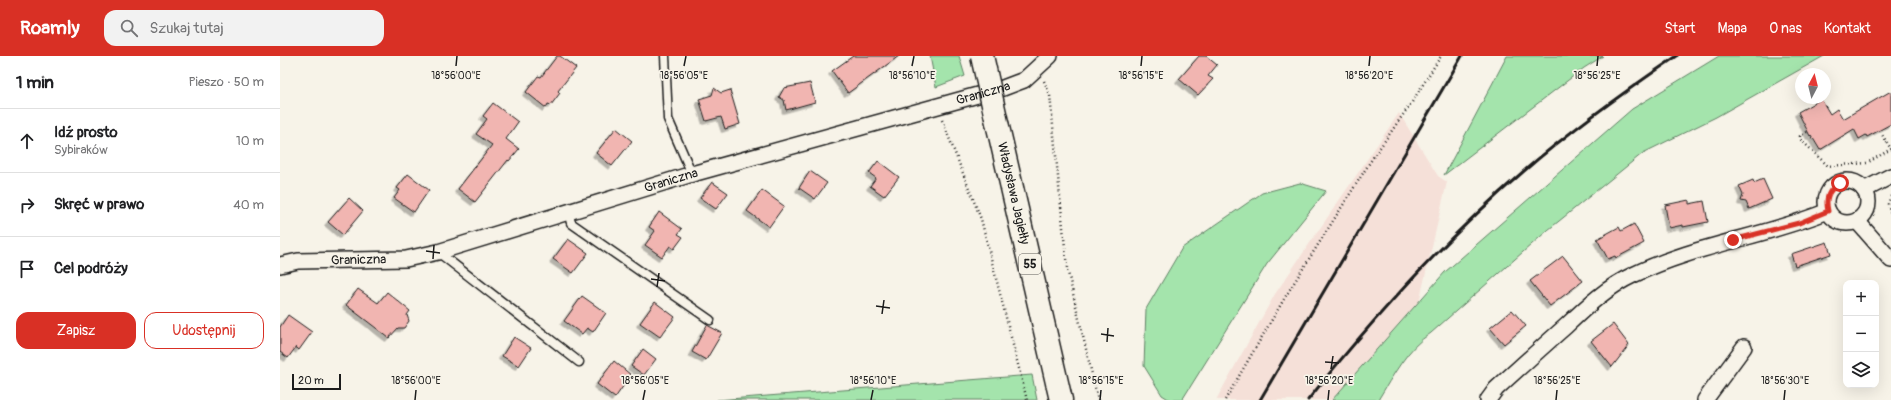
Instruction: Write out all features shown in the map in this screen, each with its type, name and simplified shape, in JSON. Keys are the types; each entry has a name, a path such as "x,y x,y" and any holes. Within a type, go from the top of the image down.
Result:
{"main road":[{"name":"Władysława Jagiełły","path":"982,56 1061,400"}],"street":[{"name":"Graniczna","path":"280,265 298,261 406,259 438,252 692,174 937,108 1003,88 1024,80 1050,56"},
{"path":"1864,190 1891,176"},
{"path":"1849,182 1857,184 1864,190 1868,198 1868,207 1864,215 1857,221 1849,223 1840,222 1833,218 1828,211 1827,198 1833,187 1840,183 1849,182"},
{"path":"1488,400 1496,390 1600,296 1631,276 1668,259 1799,223 1828,211"},
{"path":"1857,221 1891,260"},
{"path":"1706,400 1744,347"}],"lane":[{"path":"665,56 668,119 692,174"},
{"path":"568,212 571,223 710,320"},
{"path":"438,252 579,362"}],"path":[{"path":"1225,400 1312,253 1372,159 1412,102 1441,56"},
{"path":"1035,71 1046,83 1050,95 1067,268 1098,400"},
{"path":"937,108 981,219 1027,400"},
{"path":"1807,132 1800,136 1800,139 1828,166 1867,163 1891,149 1881,132"},
{"path":"1891,196 1888,208 1891,214"}],"shaded area":[{"path":"1399,113 1438,176 1447,182 1408,350 1359,400 1216,400 1275,294"}],"green space":[{"path":"930,56 959,56 965,76 936,87"},
{"path":"1507,56 1603,56 1584,68 1444,175"},
{"path":"1719,56 1824,56 1803,68 1795,68 1795,72 1716,117 1643,153 1548,230 1431,333 1422,339 1401,363 1378,400 1332,400 1445,272 1632,109"},
{"path":"1300,183 1326,191 1267,264 1182,400 1170,400 1162,395 1144,366 1146,309 1182,248 1262,193"},
{"path":"1032,375 1037,400 717,400"}],"building":[{"path":"557,56 560,56 576,68 558,91 560,93 551,105 548,104 546,108 526,92 538,76 541,77"},
{"path":"853,56 899,56 848,93 832,71"},
{"path":"1199,56 1206,56 1217,65 1208,76 1213,79 1198,95 1179,79"},
{"path":"810,83 815,102 786,110 784,100 779,97 784,88"},
{"path":"714,88 721,93 730,90 740,124 725,129 721,117 706,121 699,99 712,95"},
{"path":"1891,91 1891,124 1867,137 1866,135 1859,139 1854,129 1820,150 1811,135 1810,136 1798,112 1812,104 1824,104 1830,114 1837,109 1843,119"},
{"path":"493,103 518,122 506,139 519,149 509,161 508,160 475,202 458,189 492,145 476,134 487,119 483,116"},
{"path":"616,128 632,141 612,166 596,153"},
{"path":"878,161 899,177 884,196 870,186 876,178 869,173"},
{"path":"810,171 827,183 815,199 799,188"},
{"path":"408,174 429,190 414,212 394,198 400,190 397,188"},
{"path":"1763,179 1772,199 1749,209 1746,202 1741,201 1743,195 1739,186 1753,180 1754,183"},
{"path":"712,182 728,193 716,209 700,198"},
{"path":"762,190 784,206 769,227 747,211"},
{"path":"349,198 363,211 343,235 328,222"},
{"path":"1689,200 1689,204 1704,201 1708,222 1669,228 1665,205"},
{"path":"659,212 682,229 678,234 683,237 674,249 670,246 662,257 645,245 655,231 649,227"},
{"path":"1634,224 1644,243 1616,258 1615,256 1608,259 1597,239 1619,227 1621,231"},
{"path":"568,239 588,253 573,273 553,259"},
{"path":"1827,242 1831,254 1795,266 1791,254"},
{"path":"1563,256 1583,281 1550,306 1530,281"},
{"path":"358,289 378,303 387,292 410,311 407,315 409,321 404,328 398,328 389,338 346,305"},
{"path":"582,296 606,313 593,332 587,328 582,334 564,321"},
{"path":"655,302 675,317 660,337 640,323"},
{"path":"1512,310 1526,326 1504,344 1490,328"},
{"path":"288,315 312,332 299,350 296,347 288,358 280,352 280,327"},
{"path":"1613,324 1629,345 1612,367 1591,341"},
{"path":"707,325 722,333 706,360 692,352"},
{"path":"514,337 531,348 519,366 502,356"},
{"path":"643,349 656,359 644,375 631,366"},
{"path":"614,361 631,375 615,398 597,384"}],"railway":[{"path":"1260,400 1462,56"},
{"path":"1308,400 1384,309 1438,252 1494,197 1542,155 1618,97 1677,56"}],"route":[{"path":"1733,240 1799,223 1828,211 1826,202 1828,194 1833,187 1840,183"}]}
